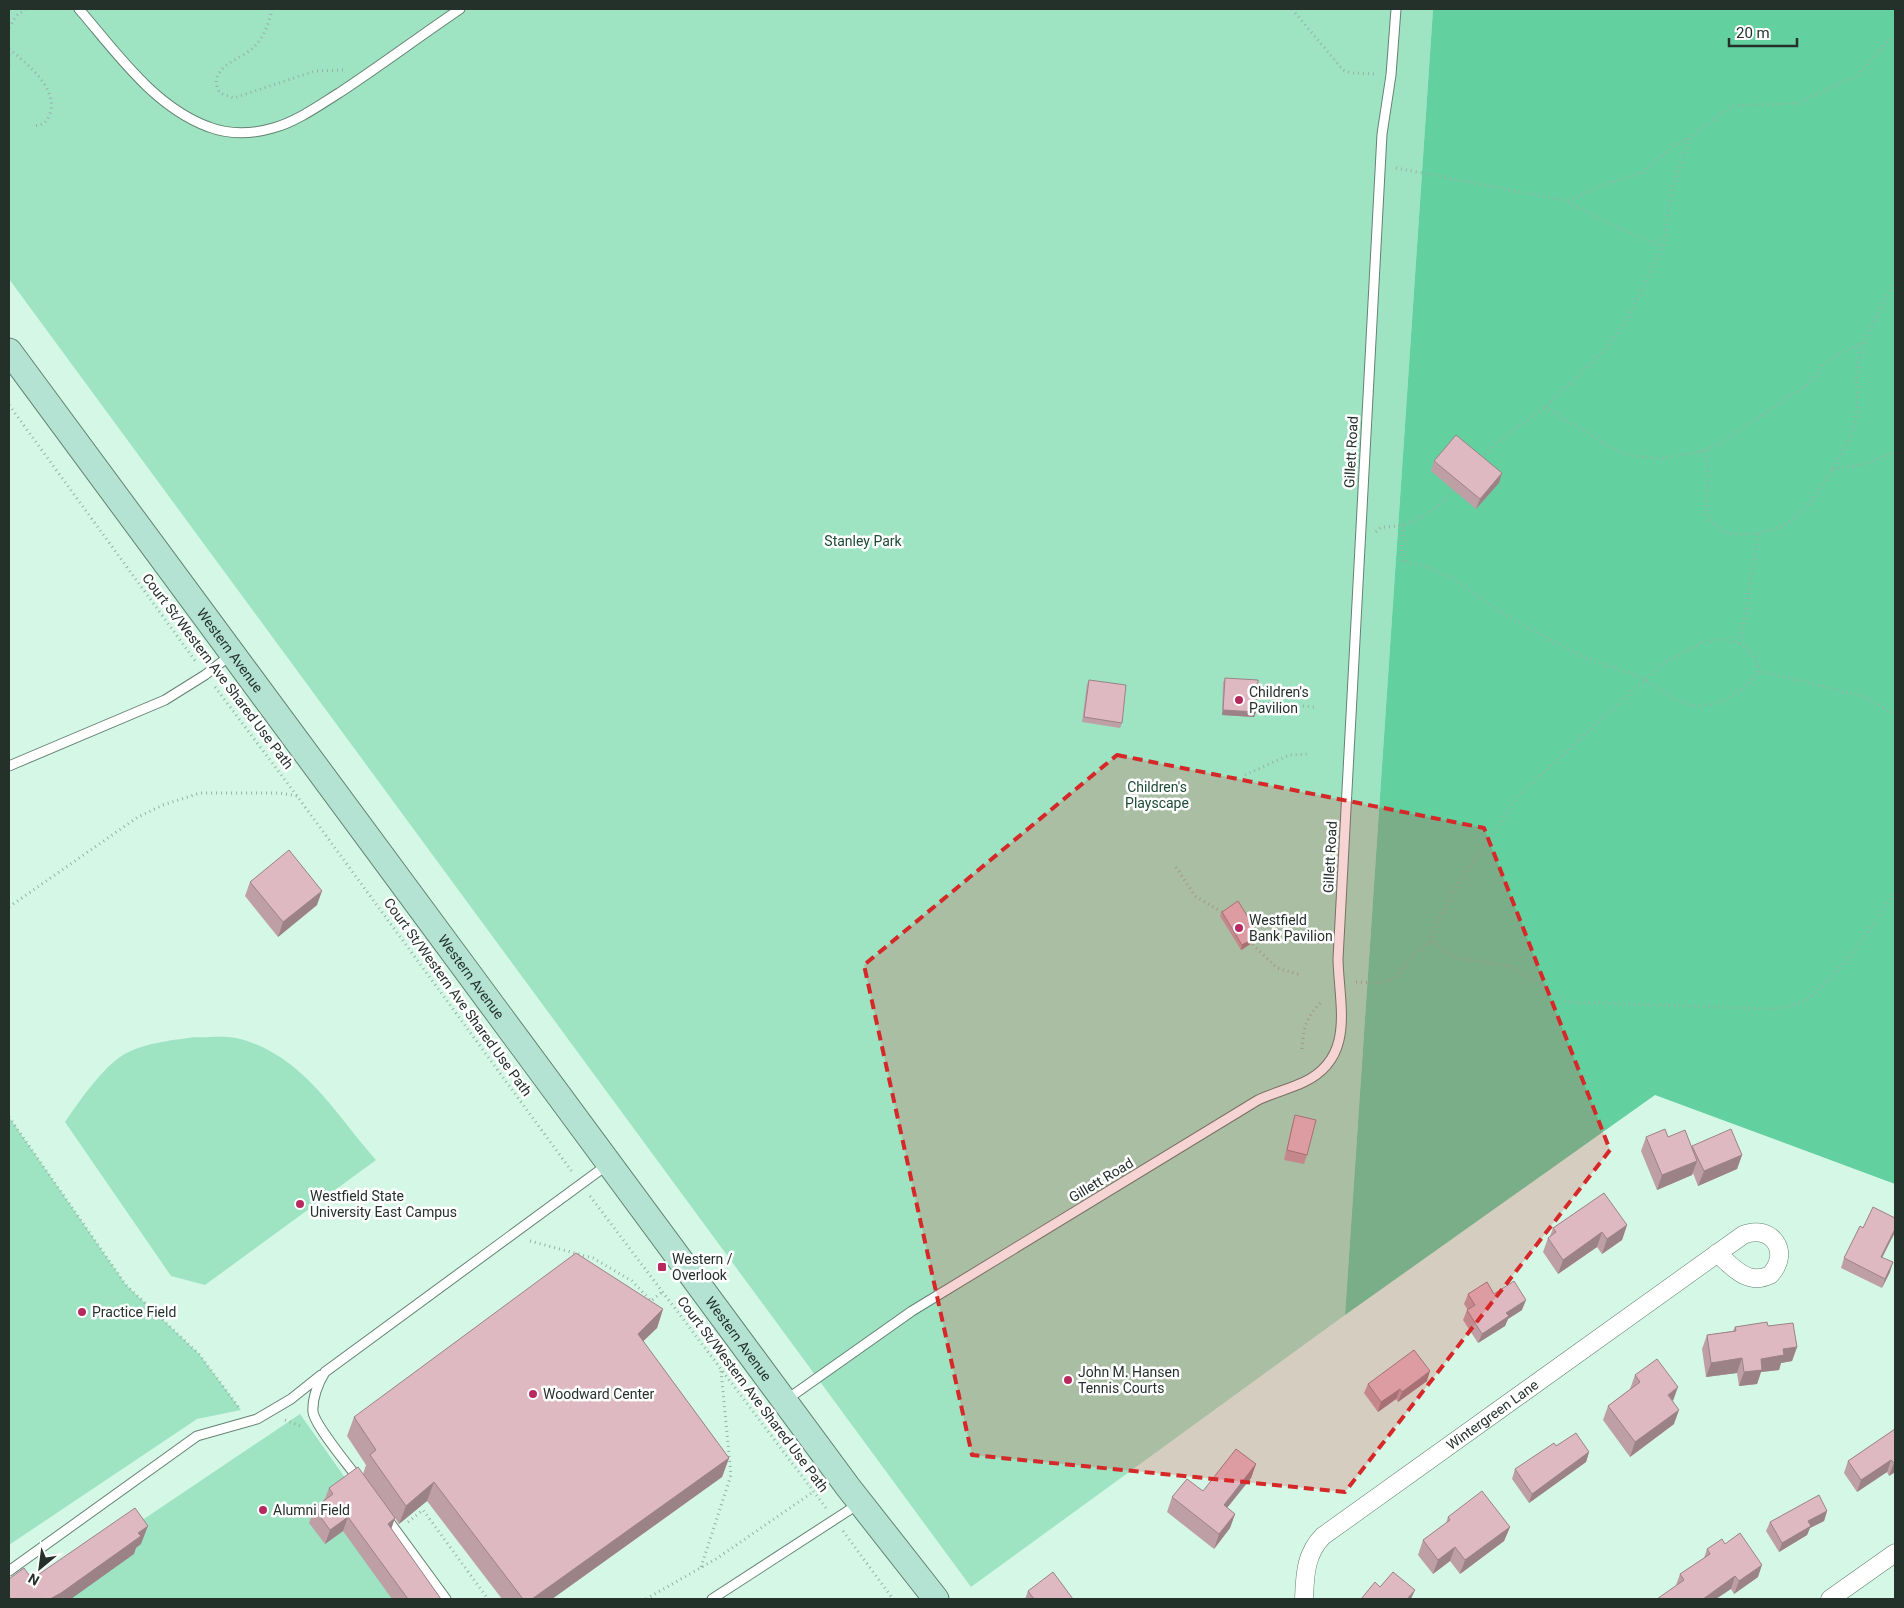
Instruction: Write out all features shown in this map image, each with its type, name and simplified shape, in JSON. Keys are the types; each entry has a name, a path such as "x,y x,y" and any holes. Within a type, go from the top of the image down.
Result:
{"main road":[{"name":"Western Avenue","path":"9,351 860,1503 936,1599"}],"street":[{"name":"Wintergreen Lane","path":"1304,1599 1305,1576 1310,1554 1314,1544 1323,1536 1717,1253"},
{"path":"1830,1599 1895,1552"}],"lane":[{"path":"79,9 114,52 176,109 209,127 242,133 274,128 307,112 358,80 460,9"},
{"name":"Gillett Road","path":"785,1401 912,1311 1258,1100 1313,1077 1330,1060 1340,1038 1342,1012 1338,959 1382,134 1391,75 1396,9"},
{"path":"9,766 165,700 205,675 232,654"},
{"path":"9,1571 197,1436 257,1419 291,1399 580,1184 610,1164"},
{"path":"325,1372 313,1403 315,1419 367,1491"},
{"path":"712,1599 860,1503"},
{"path":"379,1507 446,1599"}],"path":[{"path":"9,28 16,16 26,9"},
{"path":"272,9 266,28 258,42 252,48 228,62 219,74 216,84 220,93 234,98 315,71 336,68 348,71 358,80"},
{"path":"1292,9 1343,70 1351,73 1391,75"},
{"path":"1568,201 1594,188 1643,172 1674,145 1690,137 1731,106 1798,103 1856,76 1895,34"},
{"path":"9,48 9,65"},
{"path":"9,48 25,60 50,95 52,110 49,118 43,124 33,126"},
{"path":"1476,464 1494,444 1545,407 1605,350 1627,320 1663,247 1672,189 1690,137"},
{"path":"1381,166 1568,201 1612,225 1663,247"},
{"path":"1704,450 1710,465 1706,499 1707,515 1723,532 1736,536 1759,533 1788,524 1808,506 1832,470 1854,426 1857,404 1856,368 1864,342 1895,279"},
{"path":"1545,407 1614,449 1631,456 1662,458 1704,450 1720,443 1808,385 1823,366 1839,354 1864,342"},
{"name":"Court St/Western Ave Shared Use Path","path":"9,405 205,675 297,796 580,1184 893,1599"},
{"path":"1832,470 1866,464 1895,452"},
{"path":"1361,549 1381,527 1404,525 1434,509 1453,490"},
{"path":"1404,525 1402,561 1418,563 1440,570 1502,612 1580,655 1645,680 1670,697 1686,704 1701,706 1713,704 1750,682 1760,670"},
{"path":"1740,643 1759,533"},
{"path":"1356,982 1382,983 1394,979 1415,953 1431,942 1436,924 1458,884 1518,796 1662,664 1703,642 1722,640 1740,643 1754,655 1760,670"},
{"path":"1760,670 1866,697 1895,715"},
{"path":"1251,702 1314,707"},
{"path":"1245,775 1289,755 1310,754"},
{"path":"9,907 138,817 163,805 200,793 280,793 297,796"},
{"path":"1176,867 1195,896 1222,911 1229,919"},
{"path":"1431,942 1455,957 1513,966 1567,1002 1776,1009 1802,1002 1835,975 1895,891"},
{"path":"1242,933 1276,968 1301,975"},
{"path":"1302,1049 1305,1023 1309,1014 1323,1000"},
{"path":"9,1117 126,1285 198,1354 241,1410"},
{"path":"527,1240 593,1258 632,1281 651,1301 662,1292"},
{"path":"701,1567 730,1475 720,1369"},
{"path":"646,1599 701,1567 813,1492"},
{"path":"405,1524 423,1510 488,1599"}],"highlighted area":[{"path":"1117,755 1484,828 1610,1150 1345,1492 972,1455 864,965"}],"green space":[{"name":"Stanley Park","path":"9,9 1433,9 1345,1315 971,1587 9,279"},
{"path":"1433,9 1895,9 1895,1184 1655,1095 1345,1315"},
{"path":"194,1037 236,1038 260,1046 280,1057 299,1071 315,1087 376,1160 205,1285 171,1276 65,1122 97,1079 120,1057 146,1046"},
{"name":"Practice Field","path":"9,1117 126,1285 199,1354 241,1410 197,1419 9,1545"},
{"name":"Alumni Field","path":"300,1414 431,1599 25,1599"}],"building":[{"path":"1456,435 1502,473 1480,499 1434,461"},
{"name":"Children's Pavilion","path":"1225,678 1258,680 1256,712 1223,710"},
{"path":"1089,680 1126,685 1122,723 1084,717"},
{"path":"289,850 322,891 283,922 250,882"},
{"name":"Westfield Bank Pavilion","path":"1238,901 1259,935 1242,945 1222,912"},
{"path":"1295,1115 1316,1120 1307,1155 1287,1150"},
{"path":"1665,1129 1668,1137 1685,1130 1697,1161 1662,1175 1646,1137"},
{"path":"1731,1129 1742,1155 1704,1171 1692,1146"},
{"path":"1604,1193 1627,1225 1607,1239 1602,1232 1563,1260 1548,1238 1556,1232 1553,1228"},
{"path":"1873,1207 1895,1218 1895,1229 1881,1257 1893,1262 1885,1279 1844,1258 1860,1226 1863,1228"},
{"name":"Woodward Center","path":"576,1253 663,1309 638,1334 729,1458 532,1599 523,1599 434,1482 406,1506 370,1455 376,1450 354,1417"},
{"path":"1514,1281 1526,1300 1506,1313 1509,1316 1482,1334 1467,1310 1475,1305 1468,1294 1487,1282 1494,1294"},
{"path":"1767,1322 1768,1326 1793,1323 1797,1347 1783,1349 1784,1355 1761,1359 1762,1370 1744,1372 1742,1358 1711,1363 1707,1335 1736,1331 1735,1327"},
{"path":"1414,1350 1430,1371 1402,1392 1400,1389 1381,1402 1368,1384"},
{"path":"1657,1359 1678,1387 1668,1395 1679,1410 1635,1442 1608,1406 1640,1382 1635,1375"},
{"path":"1895,1429 1895,1463 1891,1460 1861,1480 1848,1461"},
{"path":"1576,1433 1589,1452 1532,1494 1515,1469 1554,1443 1556,1446"},
{"path":"1236,1449 1256,1464 1224,1505 1235,1514 1219,1534 1172,1497 1187,1479 1203,1491"},
{"path":"358,1467 395,1518 388,1524 441,1599 408,1599 348,1517 330,1530 314,1508 333,1494 329,1488"},
{"path":"1482,1491 1510,1527 1465,1560 1455,1547 1438,1560 1423,1540 1450,1520 1448,1517"},
{"path":"1819,1495 1827,1511 1808,1521 1811,1526 1782,1543 1770,1522"},
{"path":"135,1508 148,1526 138,1533 141,1536 50,1599 9,1599 9,1579 24,1568 32,1579"},
{"path":"1740,1533 1762,1565 1739,1581 1735,1576 1703,1599 1657,1599 1684,1580 1680,1574 1710,1554 1707,1549 1722,1539 1725,1544"},
{"path":"1053,1572 1073,1599 1034,1599 1028,1591"},
{"path":"1393,1572 1415,1590 1407,1599 1361,1599 1375,1582 1380,1587"}],"place":[{"name":"Children's Pavilion","path":"1239,700"},
{"name":"Westfield Bank Pavilion","path":"1239,928"},
{"name":"Westfield State University East Campus","path":"300,1204"},
{"name":"Western / Overlook","path":"662,1267"},
{"name":"Practice Field","path":"82,1312"},
{"name":"John M. Hansen Tennis Courts","path":"1068,1380"},
{"name":"Woodward Center","path":"533,1394"},
{"name":"Alumni Field","path":"263,1510"}],"park label":[{"name":"Children's Playscape","path":"1157,796"}]}
